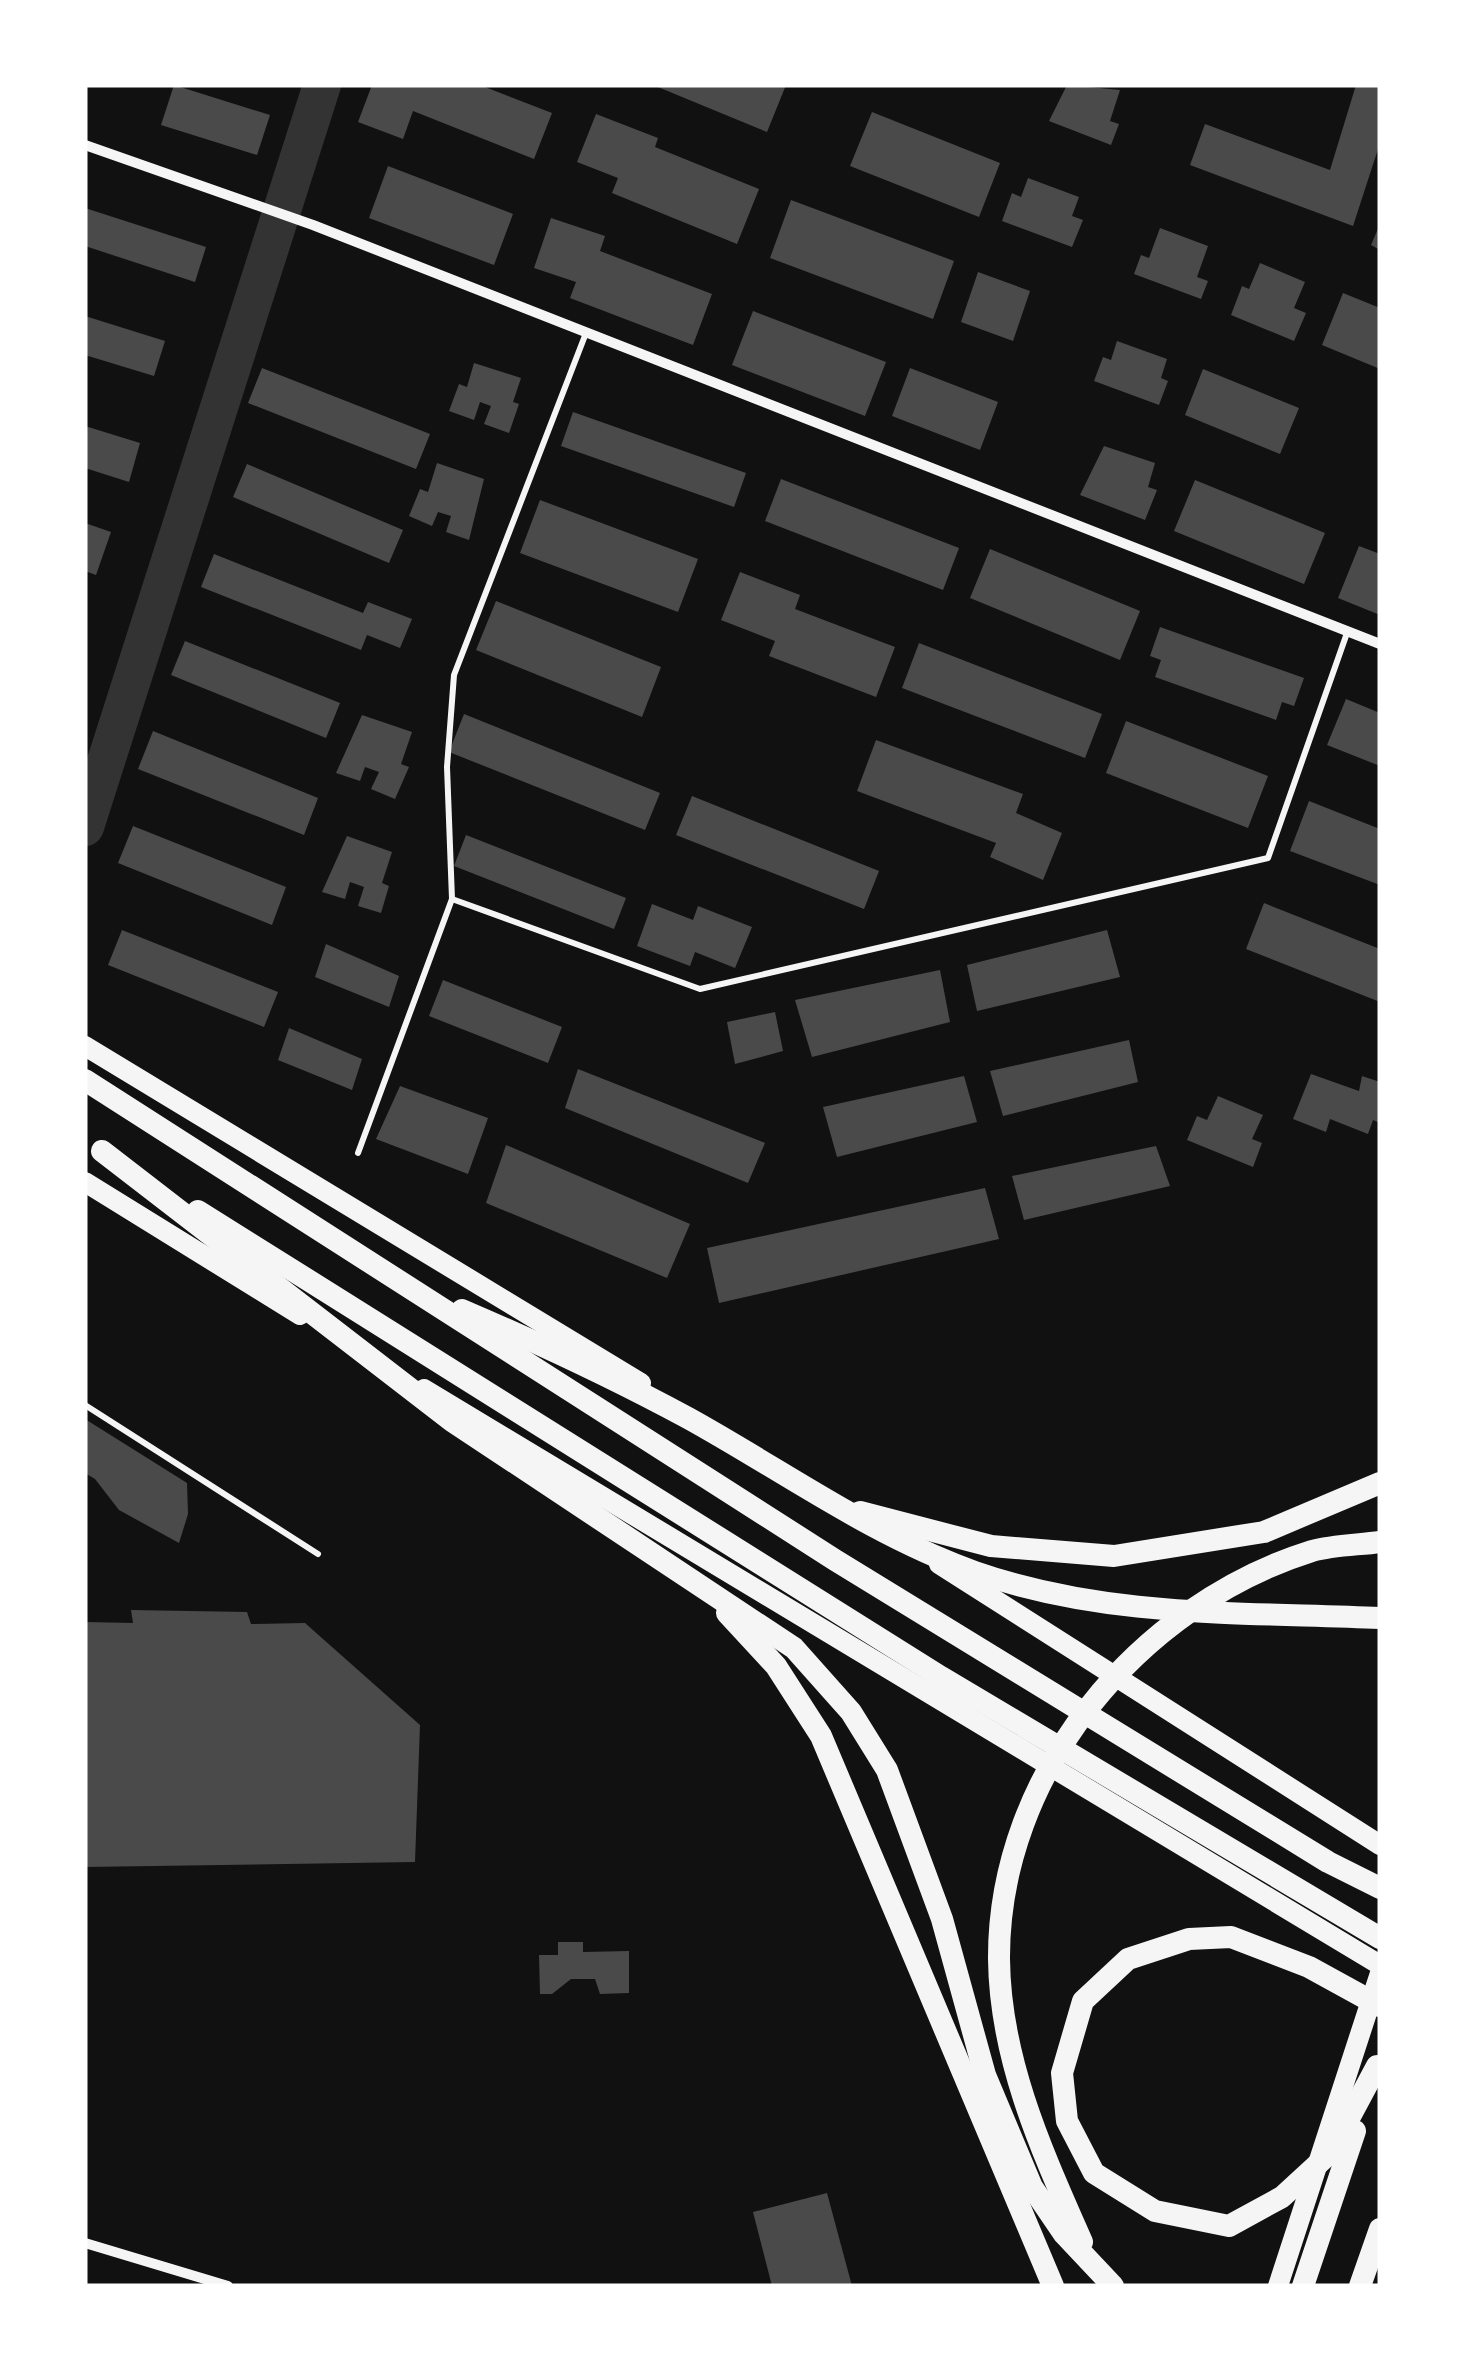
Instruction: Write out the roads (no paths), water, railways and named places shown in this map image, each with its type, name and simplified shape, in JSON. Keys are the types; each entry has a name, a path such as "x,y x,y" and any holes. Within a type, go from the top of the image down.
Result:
{"highway":[{"path":"85,1080 852,1570 1328,1862 1380,1888"},
{"path":"93,1146 452,1421 794,1648 851,1712 887,1770 942,1919 986,2075 1032,2187 1064,2234 1113,2286"},
{"path":"93,1146 942,1677 1380,1938"},
{"path":"401,1284 558,1350 690,1419 878,1532 976,1572 1088,1602 1214,1616 1380,1618"},
{"path":"835,1506 991,1546 1114,1556 1264,1532 1380,1483"},
{"path":"1102,2286 1042,2151 1010,2056 999,1958 1008,1874 1035,1796 1071,1731 1125,1664 1172,1621 1228,1586 1314,1550 1380,1542"},
{"path":"698,1581 776,1666 821,1736 1052,2286"},
{"path":"1378,2061 1331,2152 1282,2197 1229,2226 1155,2211 1094,2173 1066,2121 1062,2073 1083,2001 1128,1959 1189,1939 1232,1937 1309,1967 1380,2006"},
{"path":"1303,2286 1378,2061"},
{"path":"1360,2286 1380,2229"}],"main road":[{"path":"85,1046 396,1238 814,1485 1380,1845"},
{"path":"85,1182 1380,1965"},
{"path":"1278,2286 1380,1973"}],"street":[{"path":"85,145 313,225 1380,644"},
{"path":"85,2243 228,2286"}],"lane":[{"path":"358,1153 452,899 447,766 454,675 586,333"},
{"path":"452,899 700,990 1268,858 1348,631"},
{"path":"85,1405 318,1554"}],"waterway":[{"path":"85,827 322,85"}]}
